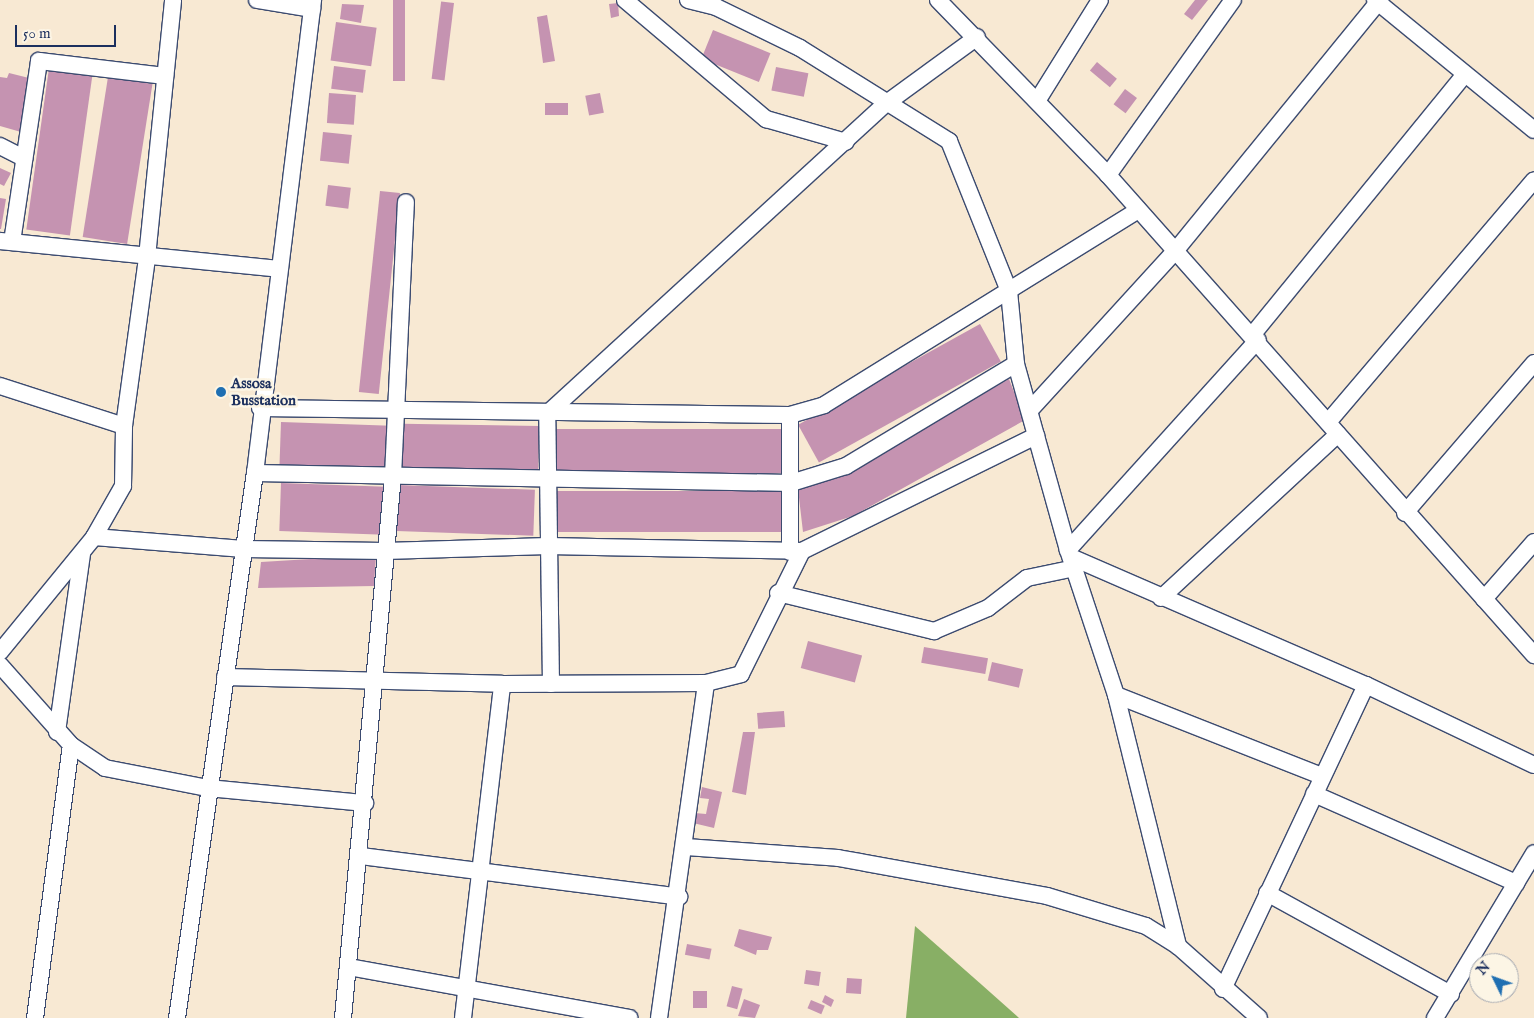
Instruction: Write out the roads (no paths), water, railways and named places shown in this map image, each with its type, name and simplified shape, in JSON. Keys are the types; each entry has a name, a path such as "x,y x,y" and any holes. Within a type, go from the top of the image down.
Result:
{"street":[{"path":"0,652 94,537 123,486 124,426 147,258 173,0"},
{"path":"177,1018 208,788 255,473 260,408 313,4 257,0"},
{"path":"625,0 766,119 846,142"},
{"path":"688,0 716,8 800,48 949,141 1009,291 1016,364 1071,558 1116,695 1178,946"},
{"path":"938,0 977,36 1038,98 1255,337 1329,421 1405,512 1534,655"},
{"path":"1108,175 1233,0"},
{"path":"1030,410 1176,250 1378,1 1464,75 1534,130"},
{"path":"1038,98 1092,4"},
{"path":"551,684 547,414 888,102 977,36"},
{"path":"165,76 39,61 24,158 6,242 147,258 279,269"},
{"path":"778,593 934,631 988,608 1027,578 1071,558 1255,337 1464,75"},
{"path":"0,146 24,158"},
{"path":"1329,421 1534,180"},
{"path":"343,1018 361,856 372,682 393,476 406,202"},
{"path":"260,408 547,414 790,415 824,405 1139,210"},
{"path":"1405,512 1534,363"},
{"path":"255,473 547,482 791,483 846,466 1016,364"},
{"path":"0,386 124,426"},
{"path":"225,677 372,682 551,684 706,683 741,674 796,552 791,483 790,415"},
{"path":"1161,598 1338,434"},
{"path":"94,537 244,549 385,551 548,546 796,552 1036,436"},
{"path":"1484,599 1534,542"},
{"path":"57,732 82,552"},
{"path":"1071,558 1366,685 1534,765"},
{"path":"0,665 70,745 105,768 208,788 365,803"},
{"path":"659,1018 680,897 706,683"},
{"path":"463,1018 478,874 502,684"},
{"path":"1222,989 1366,685"},
{"path":"1116,695 1322,776"},
{"path":"35,1018 70,745"},
{"path":"1314,794 1516,883"},
{"path":"686,847 838,858 1047,896 1138,923 1178,946 1222,989 1259,1018"},
{"path":"1435,1018 1534,853"},
{"path":"361,856 478,874 680,897"},
{"path":"1267,893 1451,994"},
{"path":"349,967 629,1018"}],"place":[{"name":"Assosa Busstation","path":"221,392"}]}
